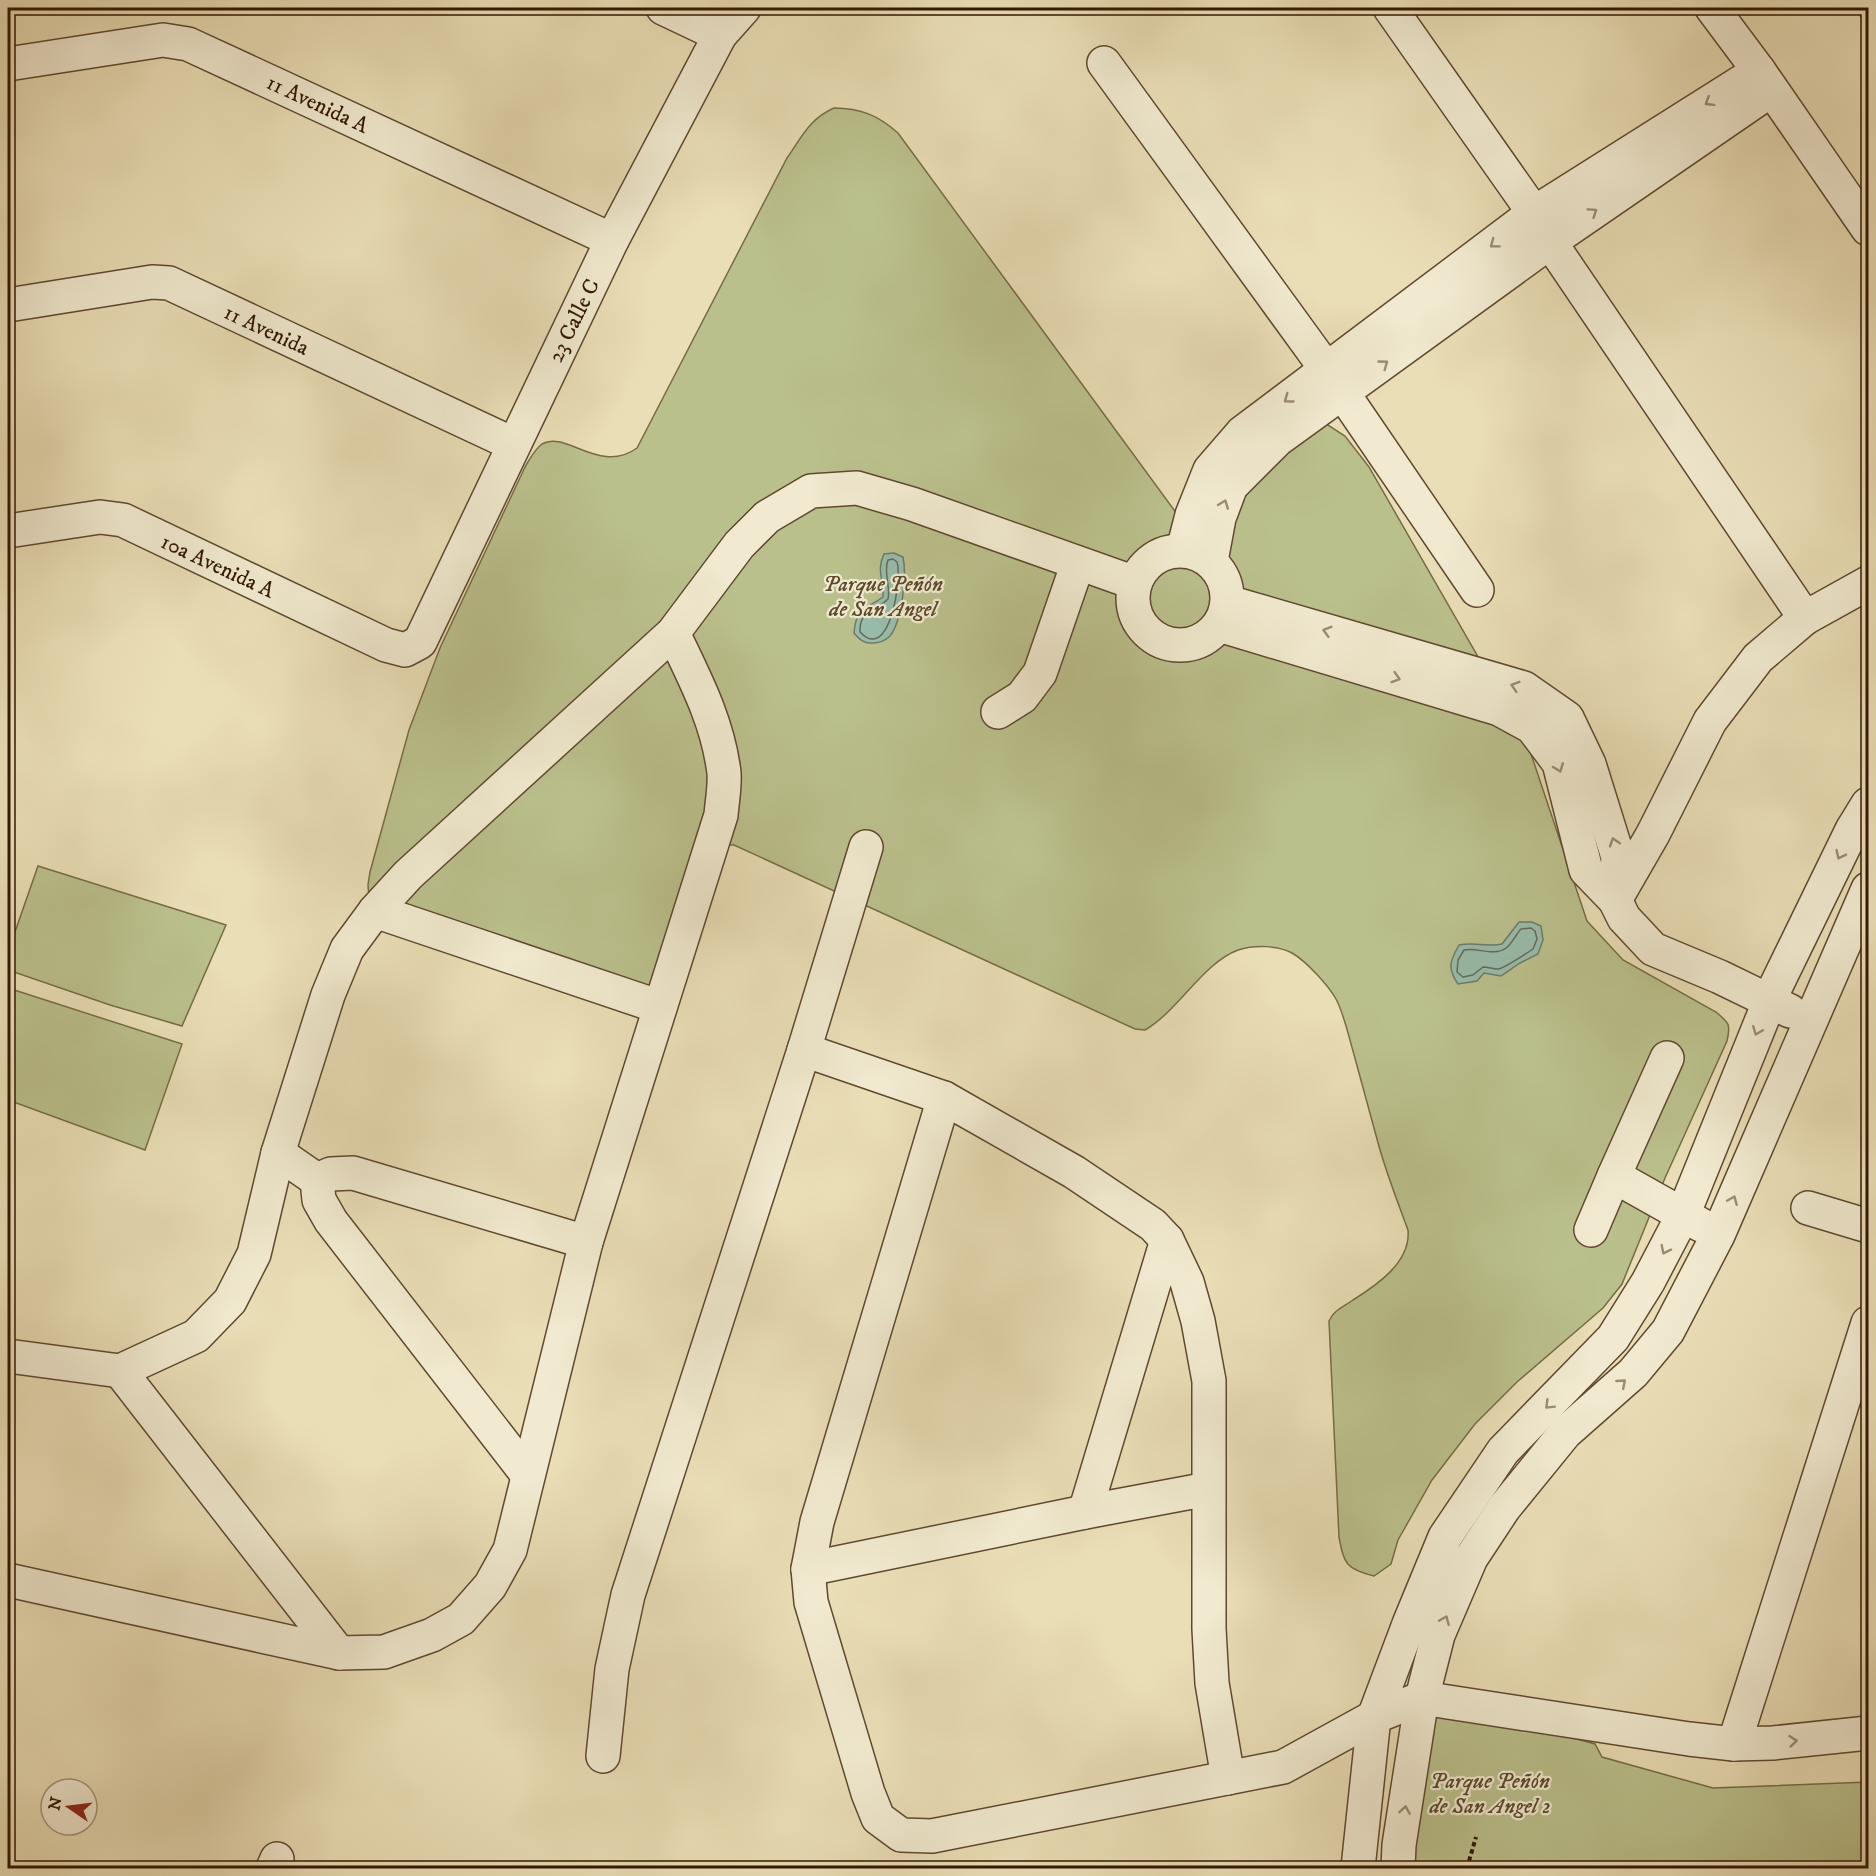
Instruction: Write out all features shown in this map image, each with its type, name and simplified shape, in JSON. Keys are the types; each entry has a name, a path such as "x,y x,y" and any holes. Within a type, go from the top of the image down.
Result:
{"street":[{"path":"663,8 720,35"},
{"name":"23 Calle C","path":"420,642 612,240 720,35 744,8"},
{"path":"1390,8 1534,213 1550,242 1805,618"},
{"path":"1712,8 1869,230"},
{"name":"11 Avenida A","path":"8,64 163,40 188,44 612,240"},
{"path":"1104,63 1335,382 1477,590"},
{"path":"1197,556 1219,518 1231,486 1335,382 1534,213 1765,80"},
{"path":"1335,382 1550,242 1765,80"},
{"name":"11 Avenida","path":"8,305 152,282 169,283 513,444"},
{"path":"8,1356 120,1371 196,1336 230,1301 254,1254 278,1153 328,995 347,949 375,911 408,874 674,633 739,545 767,517 811,491 857,488 912,504 1135,583"},
{"name":"10a Avenida A","path":"8,531 100,517 123,520 386,645 405,650 420,642"},
{"path":"1163,553 1197,556 1224,580 1223,614 1198,642 1171,645 1147,632 1134,609 1135,583 1146,565 1163,553"},
{"path":"998,712 1022,697 1040,673 1078,562"},
{"path":"1615,900 1653,834 1710,721 1758,658 1805,618 1869,583"},
{"path":"1223,614 1524,688 1567,718 1589,764 1618,857 1615,900 1624,918 1653,949 1770,1000 1810,1021"},
{"path":"8,1580 339,1653 384,1652 432,1635 461,1619 490,1586 510,1550 586,1242 721,815 724,776 719,745 711,715 674,633"},
{"path":"1358,1869 1374,1717 1445,1537 1503,1451 1613,1338 1648,1282 1683,1215 1770,1000 1852,830 1869,804"},
{"path":"603,1755 612,1669 628,1595 804,1050 866,847"},
{"path":"1398,1869 1399,1845 1422,1698 1438,1635 1471,1558 1504,1508 1565,1433 1633,1373 1668,1331 1718,1235 1869,889"},
{"path":"375,911 660,1007"},
{"path":"804,1050 944,1098 1074,1172 1152,1225 1167,1240 1187,1282 1198,1321 1209,1381 1209,1629 1212,1683 1228,1778"},
{"path":"1591,1230 1667,1058"},
{"path":"944,1098 817,1522 808,1569 811,1602 867,1793 878,1818 901,1835 932,1836 1283,1767 1374,1717 1422,1698 1734,1744 1773,1743 1869,1733"},
{"path":"278,1153 316,1180 320,1200 331,1221 527,1474"},
{"path":"316,1180 331,1174 353,1173 586,1242"},
{"path":"1614,1176 1718,1235"},
{"path":"1808,1208 1869,1226"},
{"path":"1085,1512 1167,1240"},
{"path":"1734,1744 1869,1323"},
{"path":"120,1371 339,1653"},
{"path":"808,1569 1208,1489"}],"path":[{"path":"1857,8 1869,25"},
{"path":"1467,1869 1476,1837"}],"green space":[{"name":"Parque Peñón de San Angel","path":"834,108 869,114 898,133 1177,514 1238,501 1313,427 1328,425 1345,436 1369,467 1527,742 1587,921 1623,960 1716,1012 1728,1024 1727,1041 1665,1178 1622,1284 1603,1308 1517,1382 1475,1424 1432,1480 1398,1540 1391,1564 1374,1576 1357,1571 1348,1564 1339,1537 1329,1321 1336,1311 1382,1280 1391,1271 1404,1252 1408,1230 1384,1162 1339,1005 1322,980 1298,957 1286,950 1273,947 1251,947 1225,956 1213,965 1169,1011 1145,1030 1135,1029 734,845 728,845 658,993 369,898 370,872 409,730 440,648 532,455 539,446 551,441 610,457 623,455 637,448 787,158 812,123"},
{"path":"38,866 226,925 182,1026 110,1005 8,970 8,952"},
{"path":"8,988 182,1044 145,1150 8,1100"},
{"name":"Parque Peñón de San Angel 2","path":"1435,1700 1595,1744 1602,1757 1713,1788 1868,1782 1868,1868 1405,1868"}],"water":[{"path":"894,553 903,557 904,565 904,586 898,620 890,636 882,641 867,643 854,633 857,618 862,610 883,597 880,570 882,560 884,554"},
{"path":"1519,922 1532,922 1541,926 1543,940 1538,954 1501,976 1484,973 1477,981 1458,984 1452,973 1451,964 1459,945 1502,944"}]}
